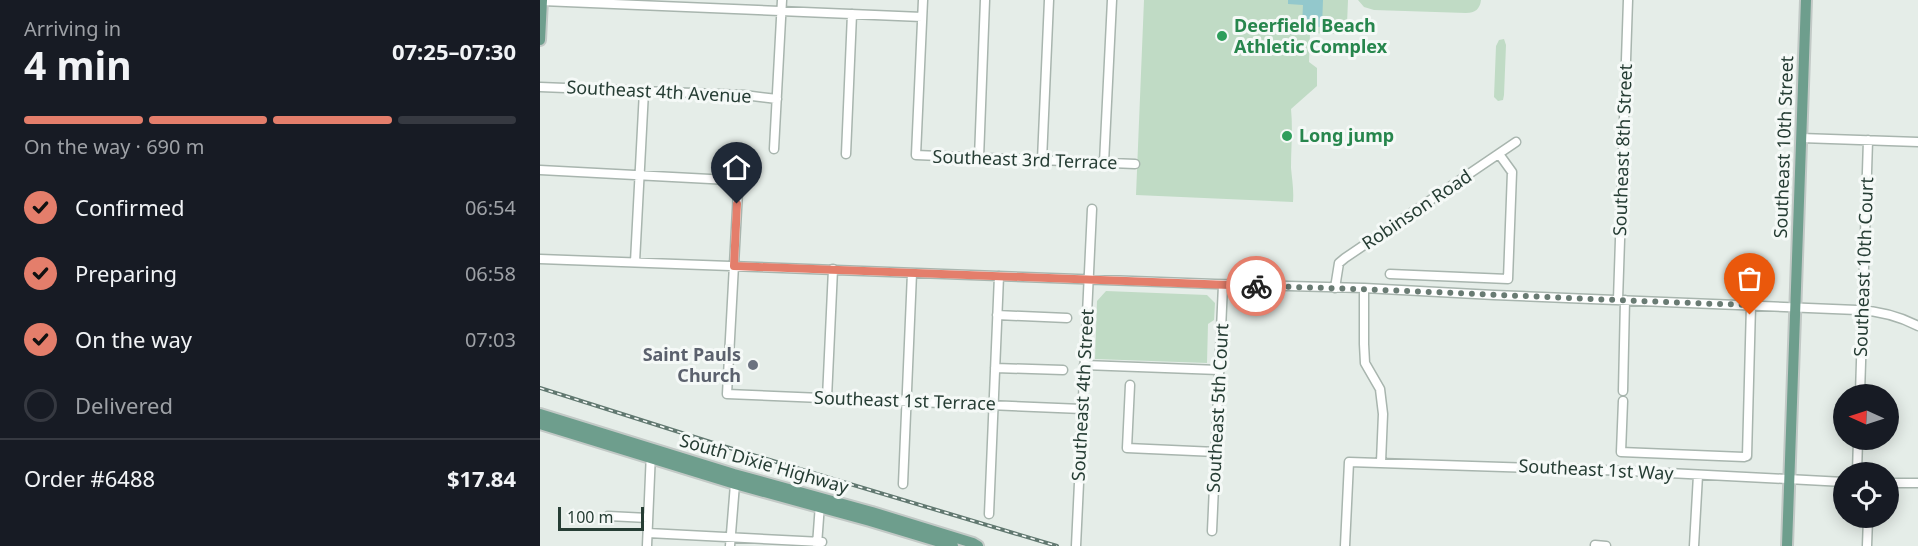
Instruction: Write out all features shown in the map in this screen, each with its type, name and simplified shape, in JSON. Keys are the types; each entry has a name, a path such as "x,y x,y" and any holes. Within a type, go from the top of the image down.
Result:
{"main road":[{"name":"Southeast 10th Street","path":"1787,546 1806,0"},
{"path":"540,40 542,1"},
{"name":"South Dixie Highway","path":"540,414 735,484 820,502 953,546"},
{"name":"South Dixie Highway","path":"540,424 978,546"}],"street":[{"path":"774,149 782,0"},
{"path":"542,1 922,16 923,0"},
{"path":"979,158 986,0"},
{"path":"1042,160 1049,0"},
{"path":"1104,163 1112,0"},
{"name":"Southeast 8th Street","path":"1623,391 1622,300 1628,0"},
{"path":"846,154 852,14"},
{"name":"Southeast 3rd Terrace","path":"922,16 916,155 1135,164"},
{"name":"Southeast 4th Avenue","path":"540,87 777,99"},
{"path":"635,262 645,91"},
{"path":"1801,138 1918,142"},
{"name":"Southeast 10th Court","path":"1860,384 1868,140"},
{"name":"Robinson Road","path":"1335,288 1339,263 1345,258 1516,142"},
{"path":"1390,274 1508,279 1512,172 1499,154"},
{"path":"540,170 729,180 736,183 738,191 734,266"},
{"name":"Southeast 4th Street","path":"1076,546 1092,209"},
{"path":"540,259 1223,285 1364,288 1863,310 1895,316 1918,326"},
{"name":"Southeast 1st Terrace","path":"734,266 728,394 1082,408"},
{"path":"827,398 833,269"},
{"path":"903,484 912,273"},
{"path":"1405,274 1405,291"},
{"path":"989,514 999,276"},
{"path":"1485,295 1486,278"},
{"name":"Southeast 5th Court","path":"1212,531 1223,285"},
{"path":"1364,288 1365,363 1380,389 1383,414 1381,462"},
{"path":"1623,401 1621,453 1747,456 1751,305"},
{"path":"997,315 1067,318"},
{"path":"1084,365 1219,370"},
{"path":"995,368 1063,370"},
{"path":"1130,385 1127,448 1216,452"},
{"path":"647,546 651,454"},
{"name":"Southeast 1st Way","path":"1345,546 1349,462 1833,481"},
{"path":"1694,546 1698,475"},
{"path":"1899,483 1918,483"},
{"path":"730,542 735,484"},
{"path":"648,533 730,542 819,543 820,502"},
{"path":"608,516 648,518"},
{"path":"1867,546 1868,528"},
{"path":"1595,545 1606,546"}],"green space":[{"path":"1144,0 1348,0 1348,34 1310,33 1309,62 1317,68 1317,86 1291,109 1293,202 1136,195"},
{"path":"1358,0 1481,0 1476,10 1466,13 1374,10 1364,7"},
{"path":"1504,39 1506,45 1504,95 1503,100 1498,101 1494,97 1496,46 1499,40"},
{"path":"1106,291 1207,295 1215,303 1214,320 1208,324 1207,363 1095,359 1097,301"}],"water":[{"path":"1288,0 1323,0 1322,27 1302,26 1303,5 1288,4"}],"railway":[{"path":"540,388 723,446 1057,546"}],"way so far":[{"path":"1256,286 1364,288 1751,305 1750,315"}],"place":[{"name":"Deerfield Beach Athletic Complex","path":"1222,36"},
{"name":"Long jump","path":"1287,136"},
{"name":"Saint Pauls Church","path":"753,365"}],"route":[{"path":"737,204 734,266 1256,286"}]}
